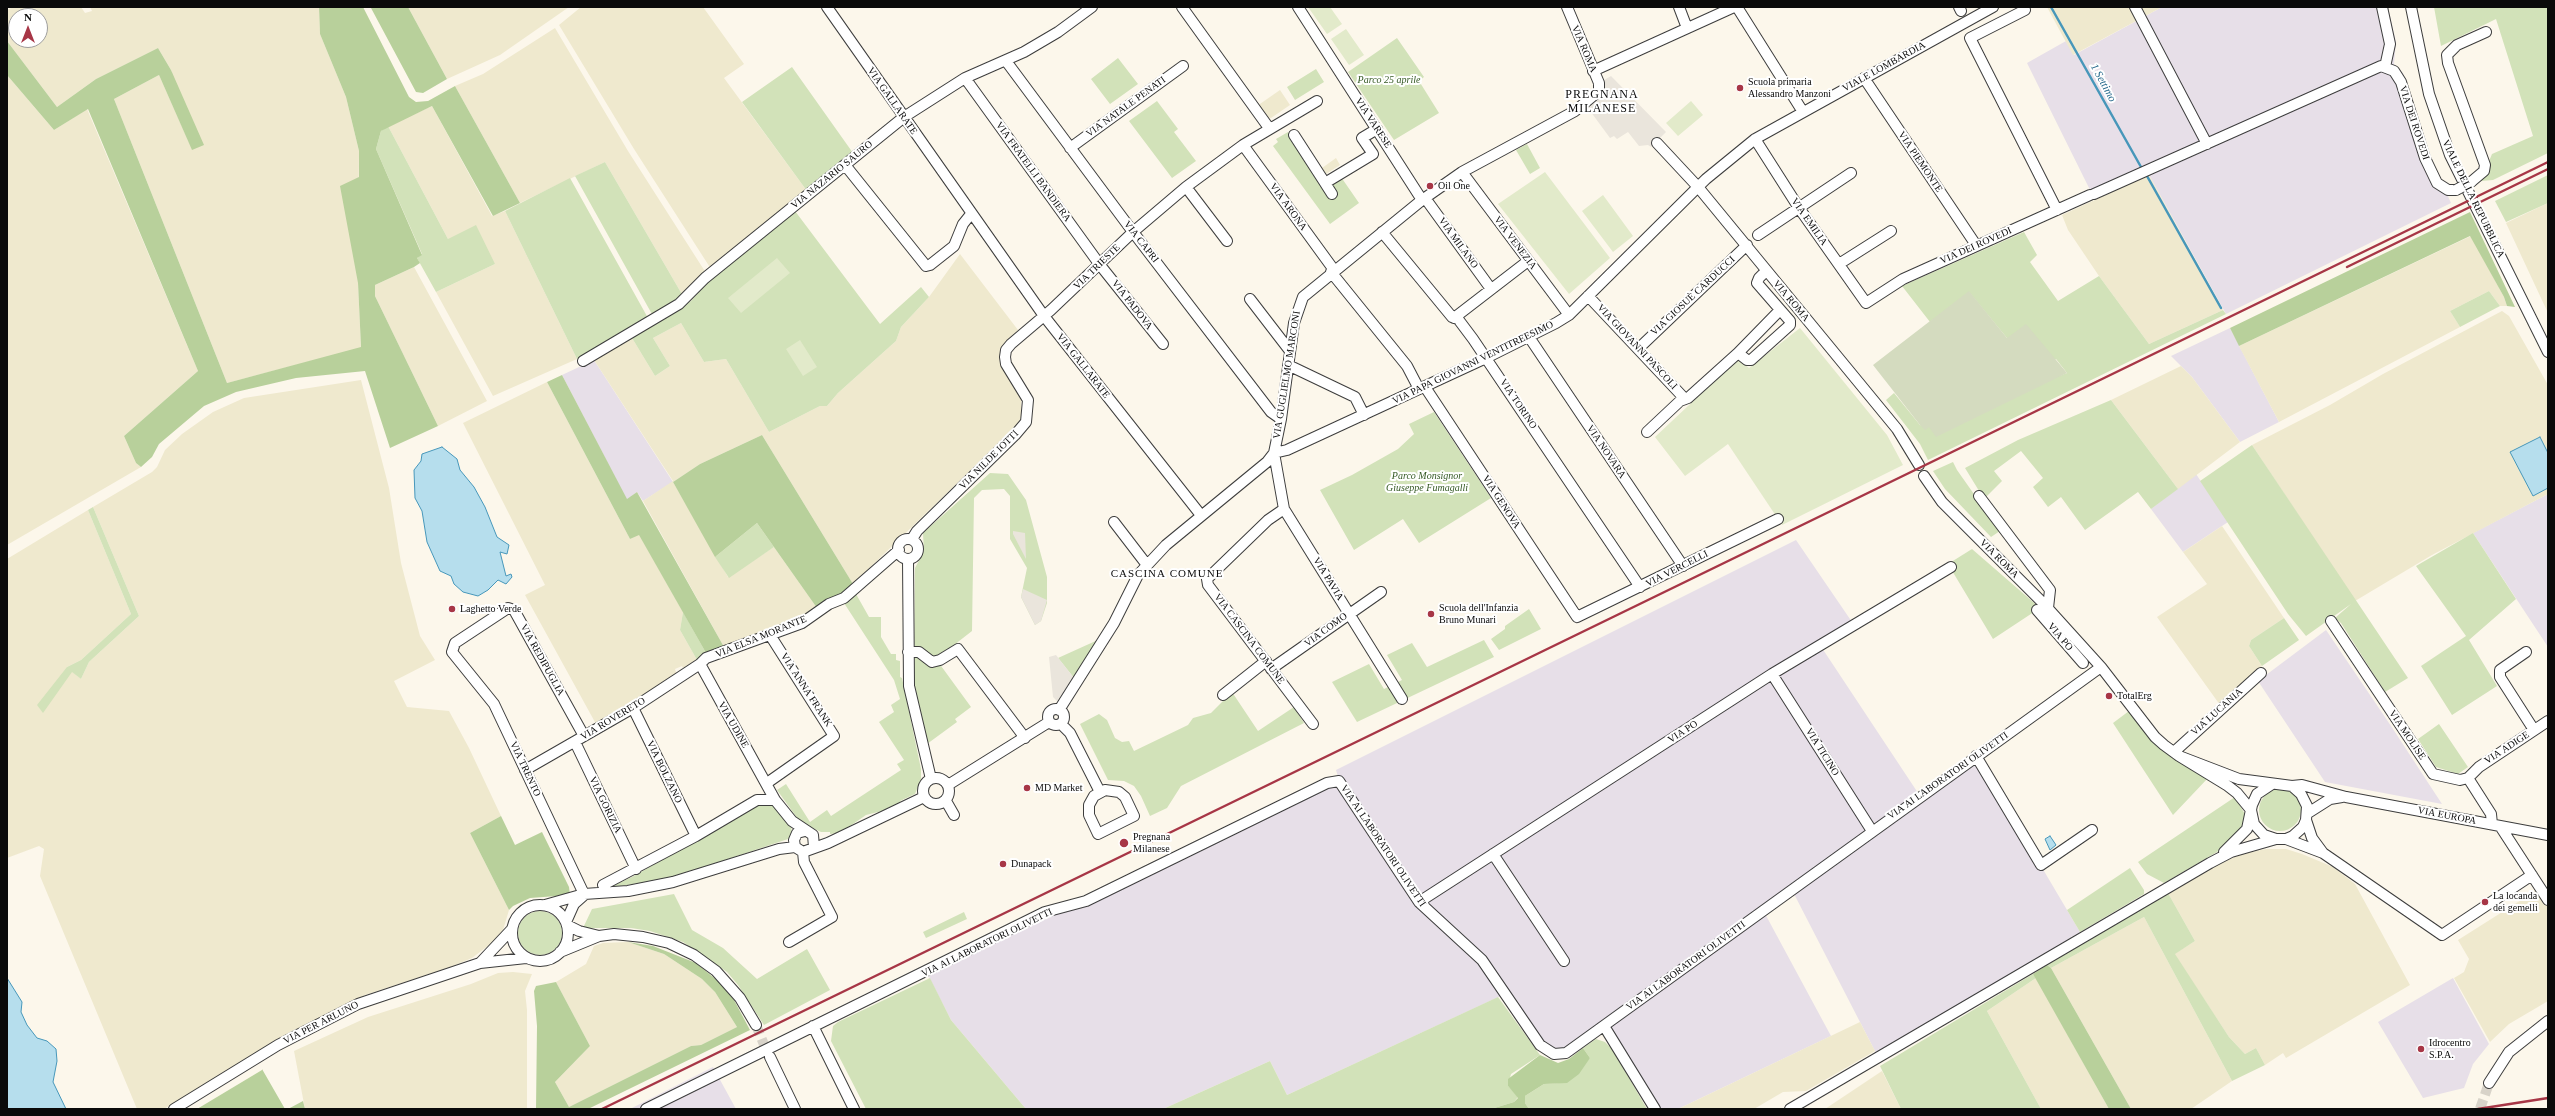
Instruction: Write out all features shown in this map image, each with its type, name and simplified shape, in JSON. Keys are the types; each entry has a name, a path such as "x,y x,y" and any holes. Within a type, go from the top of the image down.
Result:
{"street":[{"name":"VIA GALLARATE","path":"827,7 1044,316 1200,514"},
{"name":"VIA NAZARIO SAURO","path":"584,362 679,304 705,278 904,117 965,78 1006,61 1058,32 1092,7"},
{"path":"1182,7 1269,128"},
{"name":"VIA VARESE","path":"1298,7 1424,199"},
{"name":"VIA ROMA","path":"1567,7 1600,87 1599,90"},
{"path":"1679,7 1686,28"},
{"path":"1593,71 1734,7"},
{"path":"1737,7 1803,112"},
{"name":"VIALE LOMBARDIA","path":"1698,186 1755,139 1993,7"},
{"path":"2134,7 2207,144"},
{"path":"2382,7 2390,44 2385,67"},
{"path":"2025,10 1970,38 2057,210"},
{"name":"VIALE DELLA REPUBBLICA","path":"2413,10 2424,76 2448,149 2548,352"},
{"name":"VIA DEI ROVEDI","path":"1866,303 1903,279 2374,68 2385,67 2394,71 2402,82 2425,158 2437,183 2448,190 2456,190 2471,182 2484,171 2485,165 2448,63 2447,55 2457,45 2486,32"},
{"name":"VIA CAPRI","path":"1006,61 1133,232 1271,412 1281,419"},
{"name":"VIA NATALE PENATI","path":"1070,148 1183,66"},
{"name":"VIA FRATELLI BANDIERA","path":"965,78 1100,265"},
{"name":"VIA PIEMONTE","path":"1864,78 1976,246"},
{"name":"VIA GUGLIELMO MARCONI","path":"1059,710 1114,623 1138,575 1166,545 1200,514 1267,462 1274,453 1281,419 1294,323 1299,303 1311,289 1424,199 1462,172 1575,111 1599,90"},
{"name":"VIA TRIESTE","path":"1044,316 1100,265 1133,232 1186,187 1243,145 1317,100"},
{"path":"1373,154 1362,138 1377,129"},
{"path":"1294,135 1332,194"},
{"name":"VIA EMILIA","path":"1755,139 1799,208 1866,303"},
{"name":"VIA ROMA","path":"1657,143 1698,186 1747,245 1766,272 1897,429 1919,465"},
{"path":"1325,183 1387,144"},
{"name":"VIA ARONA","path":"1243,145 1332,271"},
{"path":"845,165 926,266 930,265 954,246 963,224 971,214"},
{"name":"VIA VENEZIA","path":"1462,172 1569,315"},
{"path":"1758,236 1851,173"},
{"name":"VIA PAPA GIOVANNI VENTITREESIMO","path":"1274,453 1287,450 1422,388 1529,337 1569,315 1698,186"},
{"path":"1186,187 1227,241"},
{"name":"VIA MILANO","path":"1424,199 1491,289"},
{"path":"1839,264 1891,231"},
{"name":"VIA TORINO","path":"1382,232 1454,318 1458,319 1486,358 1640,587"},
{"name":"VIA GIOSUÈ CARDUCCI","path":"1639,348 1747,245"},
{"path":"1454,318 1528,261"},
{"name":"VIA PADOVA","path":"1100,265 1163,344"},
{"name":"VIA GENOVA","path":"1332,271 1407,366 1577,617"},
{"path":"1738,352 1750,360 1788,328 1790,321 1757,283 1759,278 1766,272"},
{"name":"VIA GIOVANNI PASCOLI","path":"1588,296 1639,348 1685,399"},
{"path":"1250,299 1290,351"},
{"path":"1647,432 1680,401 1685,399 1738,352 1780,310"},
{"name":"VIA NILDE IOTTI","path":"912,539 917,531 1015,435 1026,422 1028,400 1006,364 1004,357 1006,350 1011,344 1044,316"},
{"name":"VIA NOVARA","path":"1529,337 1683,566"},
{"path":"1288,365 1355,397 1364,414"},
{"name":"VIA PAVIA","path":"1274,453 1284,509 1402,699"},
{"name":"VIA ROMA","path":"1924,476 1942,502 2043,608 2059,627"},
{"path":"1979,496 2050,590 2043,608"},
{"name":"VIA CASCINA COMUNE","path":"1284,509 1268,520 1207,579 1208,585 1313,724"},
{"name":"VIA VERCELLI","path":"1577,617 1778,520"},
{"path":"1114,522 1147,565"},
{"path":"906,539 912,539 917,544 918,551 915,556 908,559 902,556 899,550 901,542 906,539"},
{"name":"VIA ELSA MORANTE","path":"700,665 706,658 802,623 829,604 844,598 899,550"},
{"path":"908,559 909,686 931,779"},
{"name":"VIA PO","path":"1419,902 1772,674 1951,567"},
{"name":"VIA COMO","path":"1223,695 1381,592"},
{"name":"VIA REDIPUGLIA","path":"452,652 455,643 508,608 514,610 584,736"},
{"name":"VIA MOLISE","path":"2331,621 2433,774 2460,780 2468,778"},
{"path":"2059,627 2101,667 2155,737 2177,754 2237,793 2251,810 2254,824 2259,831 2323,853 2442,935 2532,875"},
{"name":"VIA PO","path":"2059,627 2083,663"},
{"name":"VIA ANNA FRANK","path":"767,783 834,736 770,635"},
{"path":"908,652 919,652 932,662 940,660 958,649 1025,738"},
{"name":"VIA TRENTO","path":"452,652 494,704 584,894"},
{"path":"2526,652 2500,670 2500,677 2534,730"},
{"name":"VIA ROVERETO","path":"525,770 633,708 700,665"},
{"name":"VIA UDINE","path":"700,665 767,783 775,800 792,821"},
{"name":"VIA AI LABORATORI OLIVETTI","path":"646,1109 657,1106 813,1026 1045,912 1086,901 1327,782 1339,781 1419,902 1482,960 1536,1041 1547,1051 1556,1055 1566,1053 2101,667"},
{"name":"VIA LUCANIA","path":"2177,754 2261,673"},
{"name":"VIA TICINO","path":"1772,674 1872,831"},
{"name":"VIA BOLZANO","path":"633,708 696,836"},
{"path":"1059,710 1064,716 1061,724 1055,726 1049,722 1047,718 1050,711 1059,710"},
{"name":"VIA ADIGE","path":"2468,778 2480,767 2548,721"},
{"path":"948,785 1049,722"},
{"path":"1061,724 1070,732 1100,792"},
{"name":"VIA GORIZIA","path":"574,742 636,868"},
{"path":"2177,754 2223,774 2248,781 2292,786 2304,798 2312,838 2323,853"},
{"path":"1976,756 2041,865 2092,830"},
{"path":"2468,778 2491,814 2496,825 2548,900"},
{"path":"931,779 943,780 948,785 950,793 946,801 934,805 924,797 923,789 931,779"},
{"path":"2237,793 2248,781"},
{"path":"2210,863 2243,835 2250,820 2251,810 2256,794 2273,784"},
{"name":"VIA EUROPA","path":"2292,786 2302,785 2346,797 2548,835"},
{"path":"1113,790 1119,792 1125,797 1134,816 1098,834 1089,815 1089,805 1094,796 1100,792 1113,790"},
{"path":"797,844 835,839 924,797"},
{"name":"VIA EUROPA","path":"2307,817 2330,799 2346,797"},
{"path":"603,885 696,836 757,800 775,800"},
{"path":"946,801 954,815"},
{"path":"1789,1109 2210,863 2231,852 2281,839 2299,832 2307,817"},
{"path":"792,821 805,831 814,842"},
{"path":"789,942 832,917 804,862 797,844 792,821"},
{"path":"797,844 805,831"},
{"name":"VIA PER ARLUNO","path":"480,964 512,929 518,915 526,908 545,905 584,894 628,891 672,882 797,844"},
{"path":"1493,854 1564,961"},
{"path":"560,952 566,944 567,924 574,904 584,894"},
{"path":"545,905 558,912 567,924 579,931 599,936 614,934 643,937 669,944 694,955 723,978 740,998 756,1026"},
{"path":"512,929 514,944 526,958"},
{"name":"VIA PER ARLUNO","path":"174,1109 278,1045 358,1004 480,964 526,958 545,961 560,952 599,936"},
{"path":"2489,1083 2509,1052 2548,1021"},
{"path":"813,1026 854,1109"},
{"path":"1604,1026 1655,1109"},
{"path":"770,1057 795,1109"}],"shaded area":[{"path":"13,7 81,7 85,13 92,11 90,7 319,7 320,34 346,97 359,151 358,283 361,348 227,383 114,99 159,75 192,149 171,70 158,48 96,79 57,107 12,48 48,48 48,8 11,8"},
{"path":"408,7 569,7 500,55 447,79"},
{"path":"581,7 703,7 744,64 724,78 807,191 711,269 634,149 559,25"},
{"path":"2047,7 2162,7 2073,55"},
{"path":"2162,7 2388,7 2396,42 2394,64 2403,73 2429,155 2451,203 2226,314 2149,175 2095,200 2027,63 2066,41 2074,55"},
{"path":"7,10 8,10 8,42"},
{"path":"555,28 628,151 706,273 683,296 605,162 520,203 455,86 483,74"},
{"path":"7,75 54,130 87,109 198,371 124,436 136,463 141,467 7,545"},
{"path":"1611,76 1666,132 1651,147 1648,145 1639,146 1628,132 1617,139 1614,136 1610,138 1585,104 1599,83"},
{"path":"1280,90 1290,105 1271,118 1265,117 1257,106"},
{"path":"432,106 492,216 505,211 577,359 493,396 436,292 495,264 448,239 388,126"},
{"path":"1336,158 1340,165 1326,174 1322,168"},
{"path":"2149,175 2223,310 2149,344 2099,276 2068,230 2062,215"},
{"path":"2548,203 2548,313 2506,223"},
{"path":"2471,236 2504,297 2507,306 2500,306 2489,291 2450,311 2460,327 2279,422 2239,346"},
{"path":"960,254 1018,330 1003,345 1000,354 1001,364 1019,392 1021,400 1021,418 1016,426 853,584 762,435 700,464 673,482 728,577 774,547 817,608 800,619 724,647 643,501 673,481 594,360 632,338 655,376 670,366 653,338 681,323 704,362 726,359 769,432 820,406 827,406 838,393 896,341 901,327 929,297"},
{"path":"414,267 487,401 438,426 375,296 375,285"},
{"path":"2502,311 2509,316 2548,385 2548,494 2432,555 2355,601 2252,445 2330,405 2383,374"},
{"path":"2230,328 2279,422 2240,442 2192,377 2171,356"},
{"path":"594,360 673,482 643,501 637,492 627,500 562,375"},
{"path":"2181,366 2192,377 2240,442 2178,489 2111,400"},
{"path":"361,380 389,488 401,563 420,636 435,660 394,681 407,707 449,711 469,748 501,816 470,833 509,910 503,930 497,939 472,958 448,968 365,995 282,1037 164,1109 137,1109 40,876 44,849 39,846 7,858 7,559 88,510 131,614 81,660 67,667 81,679 89,662 139,616 93,507 152,472 157,467 165,450 182,434 213,412 244,398"},
{"path":"547,382 630,539 639,534 683,612 680,630 697,660 683,668 682,666 675,669 677,675 640,700 596,724 525,595 545,585 463,423"},
{"path":"2196,474 2228,522 2183,552 2151,509"},
{"path":"2548,494 2548,647 2473,533"},
{"path":"2222,526 2284,618 2251,640 2249,646 2262,666 2220,705 2157,617 2207,584 2183,552"},
{"path":"1013,531 1025,533 1026,559 1013,534"},
{"path":"1796,540 1852,622 1820,645 1920,796 1976,756 2083,937 1878,1057 1792,890 1763,910 1831,1036 1678,1109 1655,1109 1604,1027 1571,1050 1551,1053 1505,994 1287,1095 1270,1061 1163,1109 1026,1109 951,1020 926,971 1045,912 1086,901 1339,780 1336,770"},
{"path":"1023,589 1047,600 1041,621 1035,625 1021,597"},
{"path":"2326,630 2442,804 2325,782 2258,681"},
{"path":"1056,655 1074,678 1057,701 1053,697 1049,657"},
{"path":"2266,849 2286,849 2302,854 2333,867 2355,884 2410,985 2286,1058 2283,1053 2265,1065 2256,1048 2245,1054 2229,1037 2174,954 2195,941 2168,893 2213,867 2241,854"},
{"path":"2537,890 2548,908 2548,1001 2509,1024 2490,1042 2454,978 2464,972 2469,959 2458,940"},
{"path":"2144,917 2232,1081 2191,1109 2131,1109 2051,968"},
{"path":"628,942 664,954 702,979 715,992 737,1027 701,1045 691,1046 569,1107 555,1082 590,1046 556,982 586,964 594,946 603,943"},
{"path":"513,972 532,974 525,991 527,1010 527,1109 305,1109 294,1051 368,1017 471,984 498,973"},
{"path":"2036,978 2109,1109 2041,1109 1987,1011"},
{"path":"2453,978 2489,1044 2473,1064 2464,1088 2423,1098 2378,1022"},
{"path":"1860,1022 1875,1051 1806,1091 1783,1092 1754,1109 1678,1109"},
{"path":"713,1067 736,1109 630,1109"},
{"path":"1882,1071 1901,1109 1825,1109"}],"green space":[{"path":"319,7 363,7 409,97 416,102 428,101 455,86 520,203 493,216 432,106 381,131 376,149 422,255 417,258 420,263 414,267 375,285 375,296 438,426 390,448 365,371 296,378 236,392 204,406 159,444 152,457 141,467 136,463 124,436 198,371 88,109 54,130 7,75 7,41 8,48 12,48 57,107 96,79 158,48 171,70 204,145 192,150 159,75 114,99 227,383 361,347 358,283 340,186 359,177 359,151 346,97 320,34"},
{"path":"365,7 408,7 447,79 423,93 416,92 371,8"},
{"path":"1308,7 1330,7 1342,24 1327,34"},
{"path":"2434,7 2548,7 2548,153 2493,180 2481,181 2492,154 2533,136 2496,19 2441,46"},
{"path":"1346,29 1364,55 1349,65 1331,39"},
{"name":"Parco 25 aprile","path":"1397,38 1424,77 1419,81 1439,113 1394,140 1348,72"},
{"path":"1118,58 1138,84 1110,104 1091,79"},
{"path":"792,67 853,153 807,191 742,102"},
{"path":"1316,69 1324,82 1295,100 1287,87"},
{"path":"1157,101 1178,129 1174,132 1196,161 1172,178 1129,121"},
{"path":"1691,101 1703,115 1678,136 1666,123"},
{"path":"388,126 448,239 476,225 495,264 436,292 417,258 422,254 376,149 381,131"},
{"path":"1288,132 1331,197 1329,184 1341,177 1359,203 1330,224 1273,146 1278,142 1276,139"},
{"path":"1527,144 1540,168 1530,174 1516,150"},
{"path":"605,162 683,296 653,316 575,176"},
{"path":"1545,172 1610,258 1569,294 1498,204"},
{"path":"2548,175 2548,203 2506,222 2495,201"},
{"path":"570,178 648,318 577,359 505,211"},
{"path":"1603,195 1633,236 1613,252 1582,211"},
{"path":"795,211 880,324 921,287 929,297 901,327 896,341 838,393 827,406 820,406 769,432 726,359 704,362 681,323 653,338 670,366 655,376 632,338 691,301 708,281"},
{"path":"2470,212 2515,307 2507,306 2504,297 2470,236 2239,346 2230,328"},
{"path":"2024,232 2037,255 2030,262 2058,301 2099,276 2149,344 2223,310 2226,314 1928,460 1920,444 1886,400 1894,393 1920,425 1929,427 2067,373 2056,359 2054,360 2007,338 1969,292 1930,322 1902,286"},
{"path":"777,258 790,273 741,313 728,298"},
{"path":"1969,291 2007,338 2026,324 2067,373 1936,437 1929,427 1925,430 1920,425 1873,365"},
{"path":"2489,291 2500,306 2460,327 2450,311"},
{"path":"1800,328 1887,435 1903,465 1782,525 1728,444 1685,476 1655,437 1738,359 1749,368"},
{"path":"800,340 817,367 803,376 786,349"},
{"path":"562,375 627,499 637,492 724,647 706,653 639,535 630,539 547,382"},
{"path":"2111,400 2178,489 2151,509 2138,492 2085,530 2061,497 2048,507 2033,487 2043,478 2021,451 1994,471 2002,481 1984,499 1965,468 2018,440"},
{"name":"Parco Monsignor Giuseppe Fumagalli","path":"1434,412 1491,498 1419,543 1403,519 1354,550 1320,490 1352,475 1398,449 1414,434 1409,424"},
{"path":"762,435 853,584 843,593 817,608 757,523 715,557 673,482 700,464"},
{"path":"2252,445 2408,678 2385,692 2341,623 2335,618 2351,604 2306,636 2288,614 2200,481"},
{"path":"1953,462 2000,531 1991,537 1945,489 1933,471"},
{"path":"990,473 1008,474 1026,500 1047,577 1047,603 1041,621 1035,625 1021,597 1027,568 1010,539 1010,496 1004,489 982,490 974,498 972,631 936,659 971,707 955,719 957,722 927,744 914,684 915,568 924,551 923,533"},
{"path":"93,507 139,616 89,662 81,679 72,672 43,713 37,705 67,667 81,660 131,614 88,510"},
{"path":"757,523 774,547 729,578 715,557"},
{"path":"2473,533 2516,599 2469,640 2497,686 2452,715 2421,666 2466,636 2416,566"},
{"path":"1972,549 2040,608 1993,639 1948,564"},
{"path":"856,594 869,617 881,617 881,637 891,654 896,654 896,660 900,661 900,677 902,678 921,769 921,779 915,794 900,801 901,803 886,810 866,815 840,833 830,834 830,832 821,832 800,822 777,790 786,784 810,822 827,810 831,816 901,770 897,764 904,760 879,722 894,712 891,705 900,699 894,680 844,603"},
{"path":"1529,609 1541,629 1499,650 1491,639 1505,629 1505,626"},
{"path":"683,612 706,653 697,660 680,630"},
{"path":"2284,618 2299,640 2262,666 2249,646 2251,640"},
{"path":"1100,639 1074,678 1058,658"},
{"path":"1484,640 1494,657 1357,722 1332,682 1369,664 1384,689 1402,680 1387,655 1412,643 1427,667"},
{"path":"1232,692 1258,731 1294,707 1304,723 1181,786 1167,808 1150,816 1141,796 1134,786 1124,781 1108,780 1080,724 1099,714 1107,720 1115,738 1122,742 1129,741 1134,751 1188,725 1193,718 1211,713"},
{"path":"2129,711 2158,747 2208,778 2173,815 2113,723"},
{"path":"2439,724 2468,767 2458,774 2436,767 2418,739"},
{"path":"2280,789 2295,795 2301,810 2295,825 2280,831 2265,825 2259,810 2265,795"},
{"path":"2235,797 2246,816 2242,830 2217,852 2164,883 2147,874 2138,862"},
{"path":"761,804 775,804 791,826 792,833 788,839 671,878 608,888 632,877"},
{"path":"501,816 515,845 542,832 569,887 570,895 530,898 513,906 509,910 470,833"},
{"path":"2130,868 2144,890 2144,894 2080,932 2067,910"},
{"path":"2168,893 2195,941 2175,954 2229,1037 2245,1054 2256,1048 2265,1065 2232,1081 2144,917 2051,968 2047,965"},
{"path":"674,894 692,930 723,948 757,979 807,949 830,990 764,1025 738,985 727,972 683,942 650,931 631,928 583,928 592,909"},
{"path":"536,911 544,911 549,912 556,917 561,924 561,942 556,949 549,954 536,955 528,952 521,945 518,937 518,929 521,921 528,914"},
{"path":"964,912 967,919 926,938 923,932"},
{"path":"628,942 653,946 696,963 718,981 734,1000 750,1030 588,1109 536,1109 537,1026 534,991 536,986 556,982 590,1046 555,1082 569,1107 691,1046 701,1045 737,1027 715,992 702,979 664,954"},
{"path":"2047,965 2051,968 2131,1109 2109,1109 2033,974"},
{"path":"2033,974 2036,978 1987,1011 2041,1109 1901,1109 1880,1066"},
{"path":"930,978 951,1020 1026,1109 866,1109 831,1041 833,1026 838,1022"},
{"path":"1498,997 1540,1055 1511,1074 1508,1086 1518,1097 1514,1102 1491,1109 1163,1109 1270,1061 1287,1095"},
{"path":"1596,1039 1605,1042 1612,1049 1647,1109 1529,1109 1525,1103 1525,1096 1544,1084 1559,1083 1590,1058 1583,1048"},
{"path":"1583,1048 1590,1058 1579,1074 1567,1083 1544,1084 1525,1096 1525,1103 1529,1109 1491,1109 1514,1102 1518,1098 1508,1086 1508,1079 1540,1055 1558,1063 1569,1059"},
{"path":"262,1070 285,1109 197,1109"},
{"path":"303,1101 305,1109 288,1109"}],"water":[{"path":"2540,437 2548,453 2548,488 2533,496 2510,452"},
{"name":"Laghetto Verde","path":"442,447 457,459 460,470 474,487 485,507 497,537 509,545 507,554 500,552 506,576 511,574 512,577 506,584 498,580 488,590 478,596 463,592 454,584 451,576 440,571 427,542 422,511 415,498 414,470 421,461 422,454"},
{"path":"2050,836 2056,845 2050,850 2045,839"},
{"path":"7,978 22,1002 21,1012 27,1025 37,1038 47,1041 56,1049 57,1061 53,1082 66,1109 7,1109"}],"waterway":[{"name":"1 Settimo","path":"2051,7 2141,167"},
{"name":"1 Settimo","path":"2147,176 2221,308"}],"tunnel":[{"path":"756,1025 769,1057"},
{"path":"2480,1109 2489,1083"}],"railway":[{"path":"602,1109 2548,162"},
{"path":"2347,267 2548,169"},
{"path":"2478,1109 2548,1098"}],"place":[{"name":"Scuola primaria Alessandro Manzoni","path":"1740,88"},
{"name":"Oil One","path":"1430,186"},
{"name":"Laghetto Verde","path":"452,609"},
{"name":"Scuola dell'Infanzia Bruno Munari","path":"1431,614"},
{"name":"TotalErg","path":"2109,696"},
{"name":"MD Market","path":"1027,788"},
{"name":"Pregnana Milanese","path":"1124,843"},
{"name":"Dunapack","path":"1003,864"},
{"name":"La locanda dei gemelli","path":"2485,902"},
{"name":"Idrocentro S.P.A.","path":"2421,1049"}],"district":[{"name":"PREGNANA MILANESE","path":"1602,102"},
{"name":"CASCINA COMUNE","path":"1167,574"}]}
